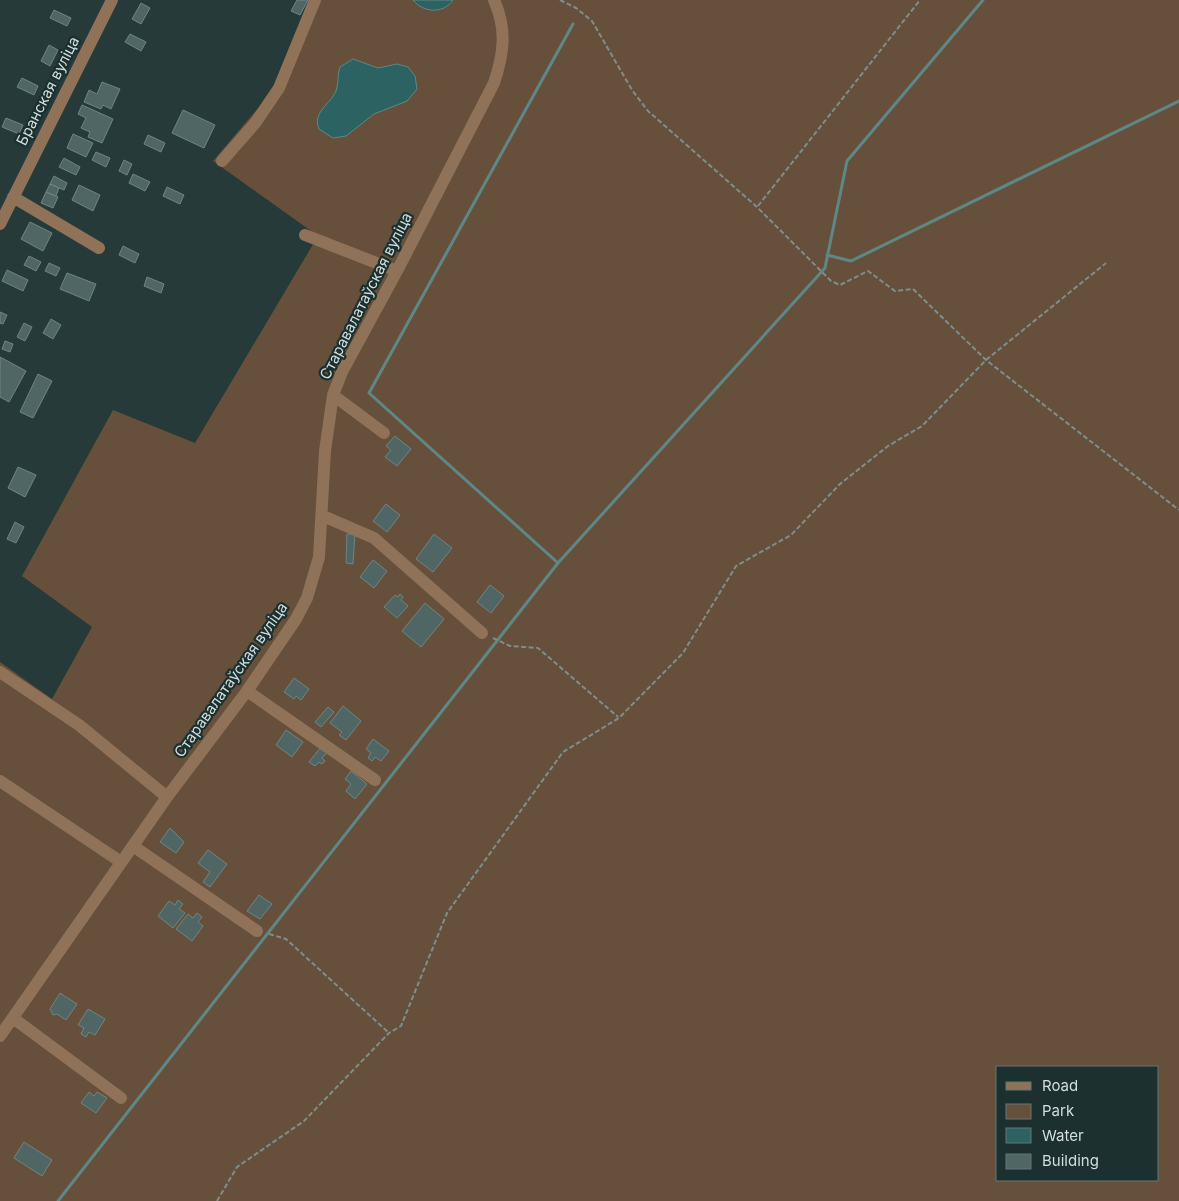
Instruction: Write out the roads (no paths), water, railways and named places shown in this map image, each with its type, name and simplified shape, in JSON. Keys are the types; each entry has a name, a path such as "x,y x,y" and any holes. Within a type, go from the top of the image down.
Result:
{"street":[{"name":"Бранская вуліца","path":"0,223 112,0"},
{"path":"222,161 260,116 279,88 315,0"},
{"name":"Старавалатаўская вуліца","path":"0,1036 120,862 284,639 306,598 319,557 323,516 325,451 333,395 342,372 397,271 494,83 503,50 504,33 494,0"},
{"path":"13,197 100,248"},
{"path":"305,235 397,271"},
{"path":"333,395 384,433"},
{"path":"323,516 374,538 482,633"},
{"path":"0,672 79,725 167,797"},
{"path":"247,691 375,780"},
{"path":"0,781 120,862"},
{"path":"132,846 256,931"},
{"path":"13,1018 121,1098"}],"water":[{"path":"413,0 453,0 444,8 433,10 422,7"},
{"path":"353,59 378,68 397,64 408,67 415,76 417,89 407,101 374,114 346,136 333,138 319,129 318,118 336,91 340,67"}],"waterway":[{"path":"58,1201 558,563 825,268 847,161 983,0"},
{"path":"558,563 369,393 573,24"},
{"path":"827,255 851,261 1179,101"}]}
